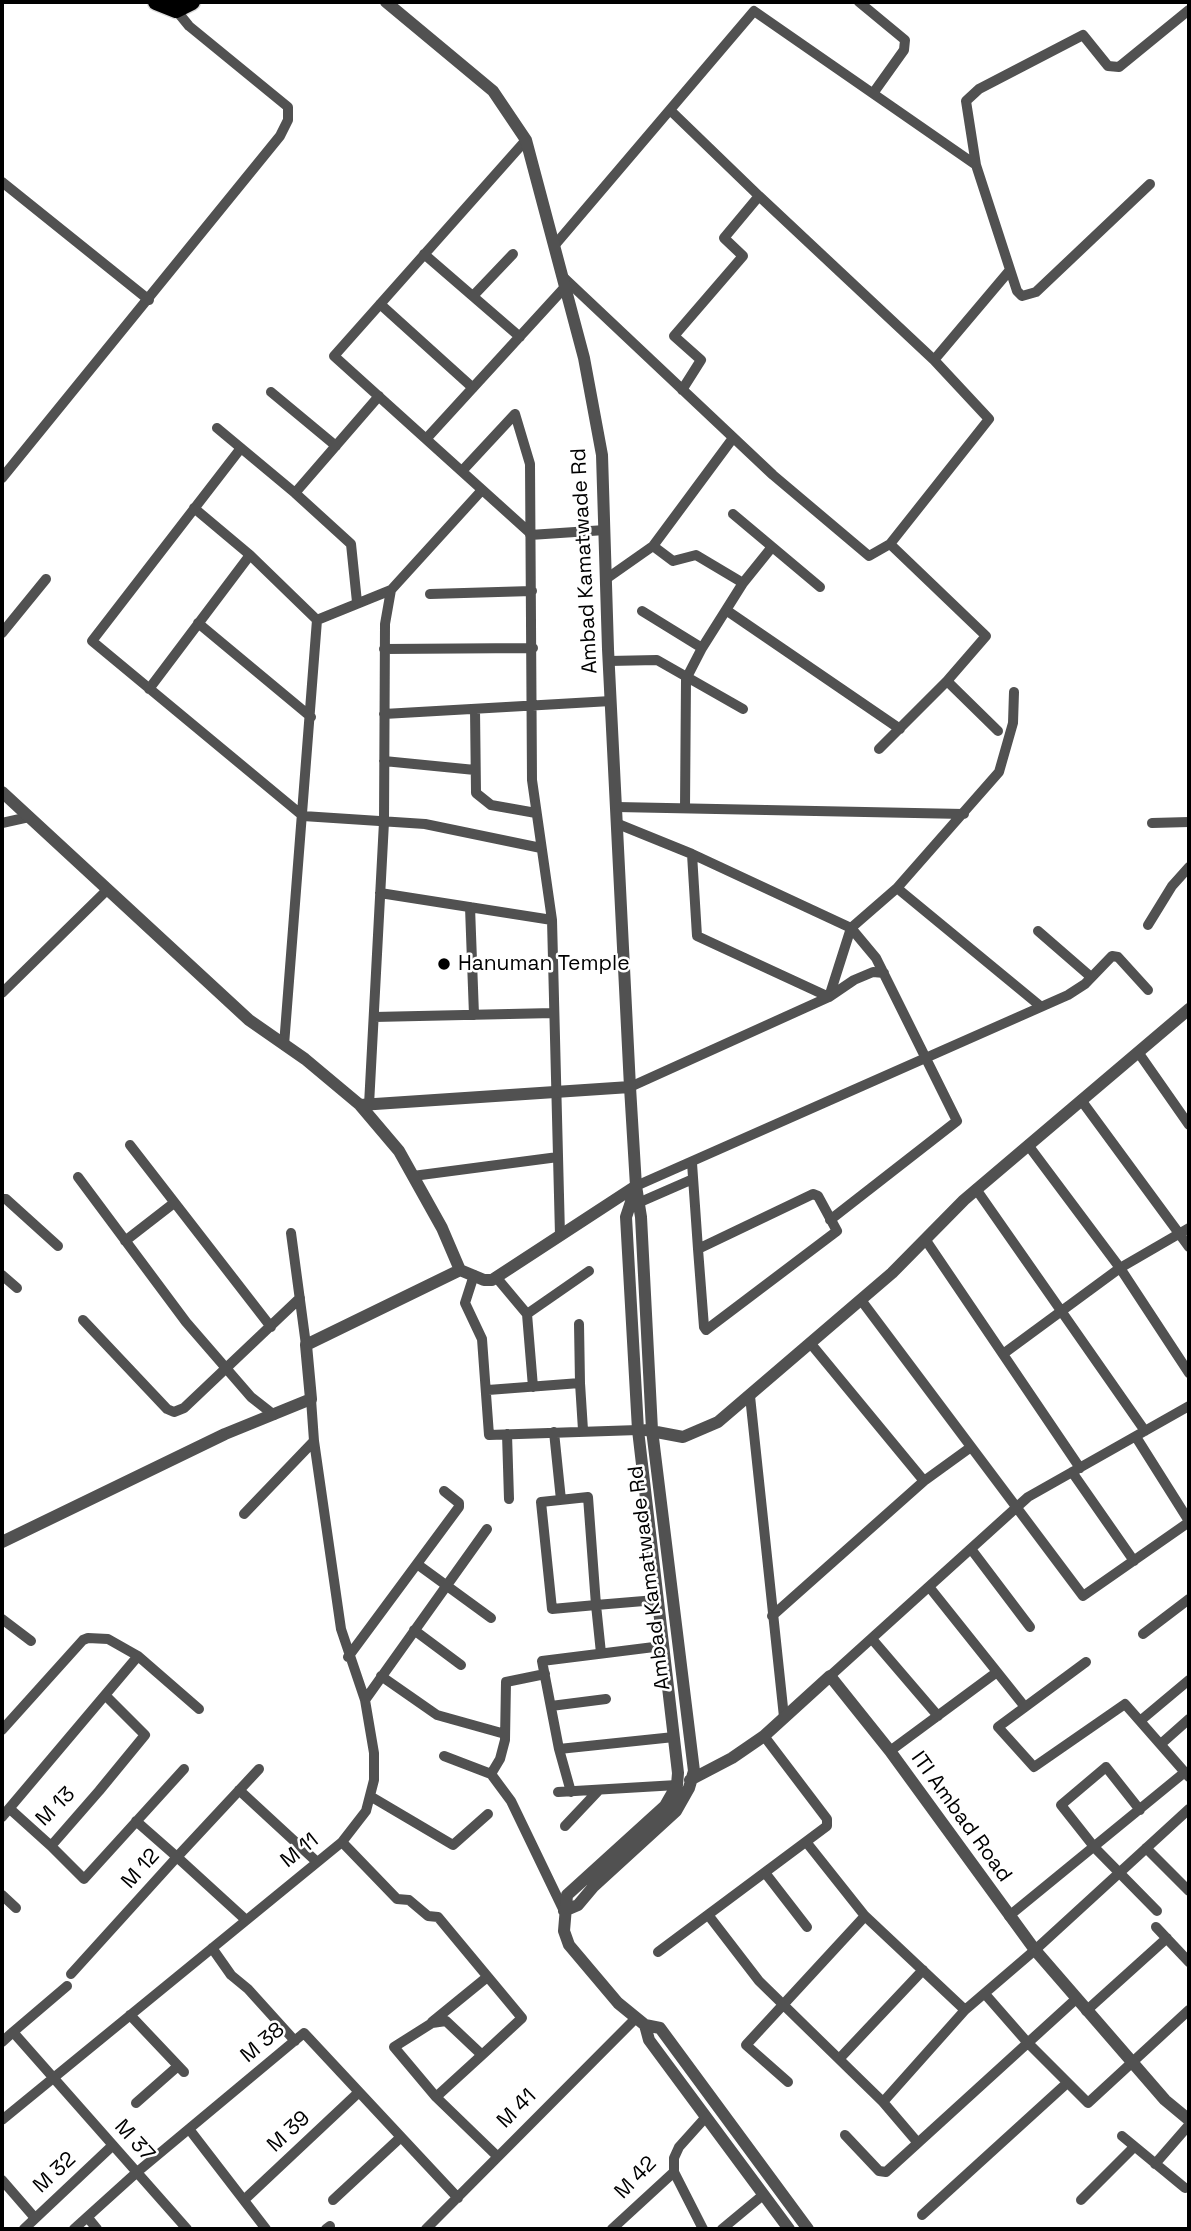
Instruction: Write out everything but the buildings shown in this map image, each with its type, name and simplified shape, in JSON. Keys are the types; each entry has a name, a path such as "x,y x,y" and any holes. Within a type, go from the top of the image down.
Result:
{"main road":[{"path":"156,2 176,10 192,2"}],"street":[{"name":"Ambad Kamatwade Rd","path":"386,2 493,91 526,140 584,358 603,456 609,661 630,1087 652,1430 693,1761 693,1779"},
{"path":"859,2 905,40 904,50 874,92"},
{"path":"2,478 149,300 280,136 288,120 288,107 189,26 176,10"},
{"path":"1150,184 1036,292 1022,296 1010,271 976,165 966,101 973,92 1083,35 1108,66 1119,67 1189,10"},
{"path":"554,246 754,11 976,165"},
{"path":"426,439 520,337 564,281 733,438 869,556 890,544 989,419 934,360 670,110"},
{"path":"526,140 334,356 530,534 605,530"},
{"path":"2,182 149,300"},
{"path":"682,390 701,360 674,336 743,256 724,238 759,195"},
{"path":"424,254 520,337"},
{"path":"473,296 513,254"},
{"path":"934,360 1010,271"},
{"path":"380,304 473,388"},
{"path":"271,392 336,446"},
{"path":"295,493 379,396"},
{"path":"462,471 515,414 530,464 533,648 530,705 536,813 552,920 560,1236"},
{"path":"217,428 351,544 356,602"},
{"path":"606,579 653,546 733,438"},
{"path":"241,448 92,641 303,816 425,824 541,848"},
{"path":"317,620 391,590 482,489"},
{"path":"194,508 250,555 317,620 284,1045"},
{"path":"733,514 820,587"},
{"path":"879,748 947,681 986,636 890,544"},
{"path":"653,546 673,561 696,555 743,583"},
{"path":"685,808 687,679 702,648 743,583 772,547"},
{"path":"149,688 250,555"},
{"path":"2,633 46,579"},
{"path":"364,1105 374,1017 384,821 384,649 391,590"},
{"path":"430,594 531,590"},
{"path":"726,610 900,729"},
{"path":"642,611 702,648"},
{"path":"198,624 311,717"},
{"path":"384,649 533,648"},
{"path":"609,661 657,660 743,709"},
{"path":"947,681 998,731"},
{"path":"829,997 852,929 897,888 999,772 1013,723 1014,692"},
{"path":"384,714 611,701"},
{"path":"475,709 476,793 484,801 536,813"},
{"path":"384,761 475,770"},
{"path":"2,792 106,891 249,1020 364,1105 391,1140 413,1176 442,1228 460,1270"},
{"path":"617,807 964,814"},
{"path":"2,823 29,817"},
{"path":"1152,823 1189,822"},
{"path":"618,824 692,854 852,929 870,948 884,973 957,1121 830,1220"},
{"path":"692,854 697,936 829,997"},
{"path":"1148,925 1172,886 1189,867"},
{"path":"897,888 1040,1005"},
{"path":"2,993 106,891"},
{"path":"380,893 552,920"},
{"path":"470,907 474,1015"},
{"path":"1038,931 1091,978"},
{"path":"306,1345 460,1270 484,1280 496,1277 636,1186 928,1059 1040,1005 1068,995 1115,956 1148,989"},
{"path":"364,1105 630,1087 829,997 863,975 884,973"},
{"path":"474,1275 466,1307 482,1339 488,1390 489,1435 583,1430 652,1430 683,1437 718,1422 750,1396 861,1300 976,1189 1189,1009"},
{"path":"374,1017 554,1013"},
{"path":"1138,1052 1189,1125"},
{"path":"1082,1100 1185,1231 1189,1247"},
{"path":"130,1145 271,1327"},
{"path":"1028,1145 1120,1268 1189,1373"},
{"path":"413,1176 558,1157"},
{"path":"692,1163 698,1248 706,1330 837,1231 818,1196 813,1194 698,1248"},
{"path":"78,1177 162,1292 251,1397 274,1415"},
{"path":"638,1203 693,1179"},
{"name":"Ambad Kamatwade Rd","path":"636,1186 626,1217 638,1430 674,1737 677,1785"},
{"path":"861,1300 1083,1596 1189,1522 1140,1434 976,1189"},
{"path":"2,1199 6,1199 58,1246"},
{"path":"125,1241 174,1202"},
{"path":"1003,1354 1120,1268 1185,1231"},
{"path":"2,1542 225,1434 311,1399 291,1233"},
{"path":"925,1239 1003,1354 1134,1560"},
{"path":"527,1314 589,1271"},
{"path":"2,1275 17,1288"},
{"path":"496,1277 527,1314 533,1387"},
{"path":"83,1320 171,1411 184,1408 300,1298"},
{"path":"579,1324 583,1430"},
{"path":"811,1344 924,1481"},
{"path":"488,1390 580,1383"},
{"path":"750,1396 784,1717"},
{"name":"M 11","path":"2,2120 342,1842 366,1811 375,1765 365,1700 348,1657 314,1441 311,1399"},
{"path":"558,1792 677,1785 693,1779 764,1736 1028,1497 1189,1406"},
{"path":"554,1432 561,1500"},
{"path":"507,1434 509,1499"},
{"path":"244,1514 314,1441"},
{"path":"772,1616 924,1481 971,1447"},
{"path":"348,1657 460,1505 444,1491"},
{"path":"601,1653 596,1605 588,1497 541,1502 552,1609 596,1605 656,1600"},
{"path":"365,1700 487,1529"},
{"path":"971,1549 1030,1627"},
{"path":"417,1564 491,1618"},
{"path":"930,1588 1026,1707"},
{"path":"1143,1634 1189,1599"},
{"path":"2,1619 31,1641"},
{"path":"414,1630 461,1665"},
{"path":"2,1730 88,1637 108,1639 138,1656 199,1709"},
{"path":"872,1639 938,1716"},
{"path":"571,1792 559,1749 542,1661 662,1646"},
{"path":"6,1813 138,1656"},
{"path":"1009,1916 1187,1774 1125,1704 1034,1767 999,1727 1086,1662"},
{"path":"890,1751 997,1672"},
{"path":"491,1774 500,1759 505,1734 506,1682 545,1674"},
{"path":"381,1676 438,1715 505,1734"},
{"name":"ITI Ambad Road","path":"830,1676 890,1751 1035,1951 1086,2011 1133,2060 1165,2100 1189,2120"},
{"path":"1140,1721 1189,1681"},
{"name":"M 13","path":"6,1813 51,1846 99,1791 145,1735 106,1696"},
{"path":"551,1706 606,1699"},
{"path":"1162,1743 1189,1719"},
{"path":"658,1952 824,1830 827,1819 764,1736"},
{"path":"559,1749 674,1737"},
{"path":"444,1756 491,1774 511,1801 564,1911"},
{"path":"1140,1810 1106,1767 1061,1805 1095,1848 1157,1911"},
{"path":"48,1843 83,1879 184,1769"},
{"path":"136,1821 177,1857 259,1769"},
{"path":"693,1779 684,1799 581,1879 567,1895 564,1931 569,1945 618,2003 640,2022 649,2040 705,2118 789,2229"},
{"path":"665,1814 677,1785"},
{"path":"239,1790 317,1862"},
{"path":"565,1826 599,1790"},
{"path":"370,1796 453,1845 488,1814"},
{"path":"883,2102 965,2010 1035,1951 1189,1809"},
{"path":"342,1842 397,1899 409,1900 428,1916 438,1917 486,1978 522,2018 436,2097"},
{"path":"807,1843 865,1916 965,2010"},
{"path":"1146,1848 1189,1891"},
{"name":"M 12","path":"71,1974 177,1857 246,1920"},
{"path":"766,1874 807,1927"},
{"path":"2,1895 16,1908"},
{"path":"709,1916 759,1981 841,2058 918,2143"},
{"path":"788,2082 746,2045 865,1916"},
{"path":"1156,1927 1189,1962"},
{"path":"1086,2011 1167,1938"},
{"path":"212,1948 231,1975 248,1989 295,2041"},
{"path":"841,2058 923,1970"},
{"path":"486,1978 432,2023 394,2047 436,2097 497,2156"},
{"path":"2,2042 67,1986"},
{"path":"985,1994 1066,2084 1088,2103 1189,2010"},
{"path":"845,2134 881,2173 918,2143 1076,1999"},
{"path":"130,2015 181,2069 136,2103"},
{"path":"432,2023 446,2021 482,2055"},
{"path":"640,2022 660,2028 808,2229"},
{"name":"M 41","path":"426,2229 497,2156 640,2022"},
{"name":"M 37","path":"13,2032 187,2229"},
{"name":"M 38","path":"74,2229 136,2173 304,2034 458,2198"},
{"path":"922,2215 1066,2084"},
{"name":"M 39","path":"244,2200 359,2092"},
{"name":"M 42","path":"612,2229 674,2172 678,2147 705,2118"},
{"path":"1155,2164 1189,2125"},
{"path":"189,2130 267,2229"},
{"path":"1122,2136 1185,2188"},
{"path":"333,2200 401,2137"},
{"name":"M 32","path":"23,2229 112,2146"},
{"path":"1081,2200 1134,2147"},
{"path":"674,2172 703,2229"},
{"path":"2,2180 35,2218"},
{"path":"722,2229 763,2195"},
{"path":"88,2218 97,2229"}],"place":[{"name":"Hanuman Temple","path":"444,964"}]}
